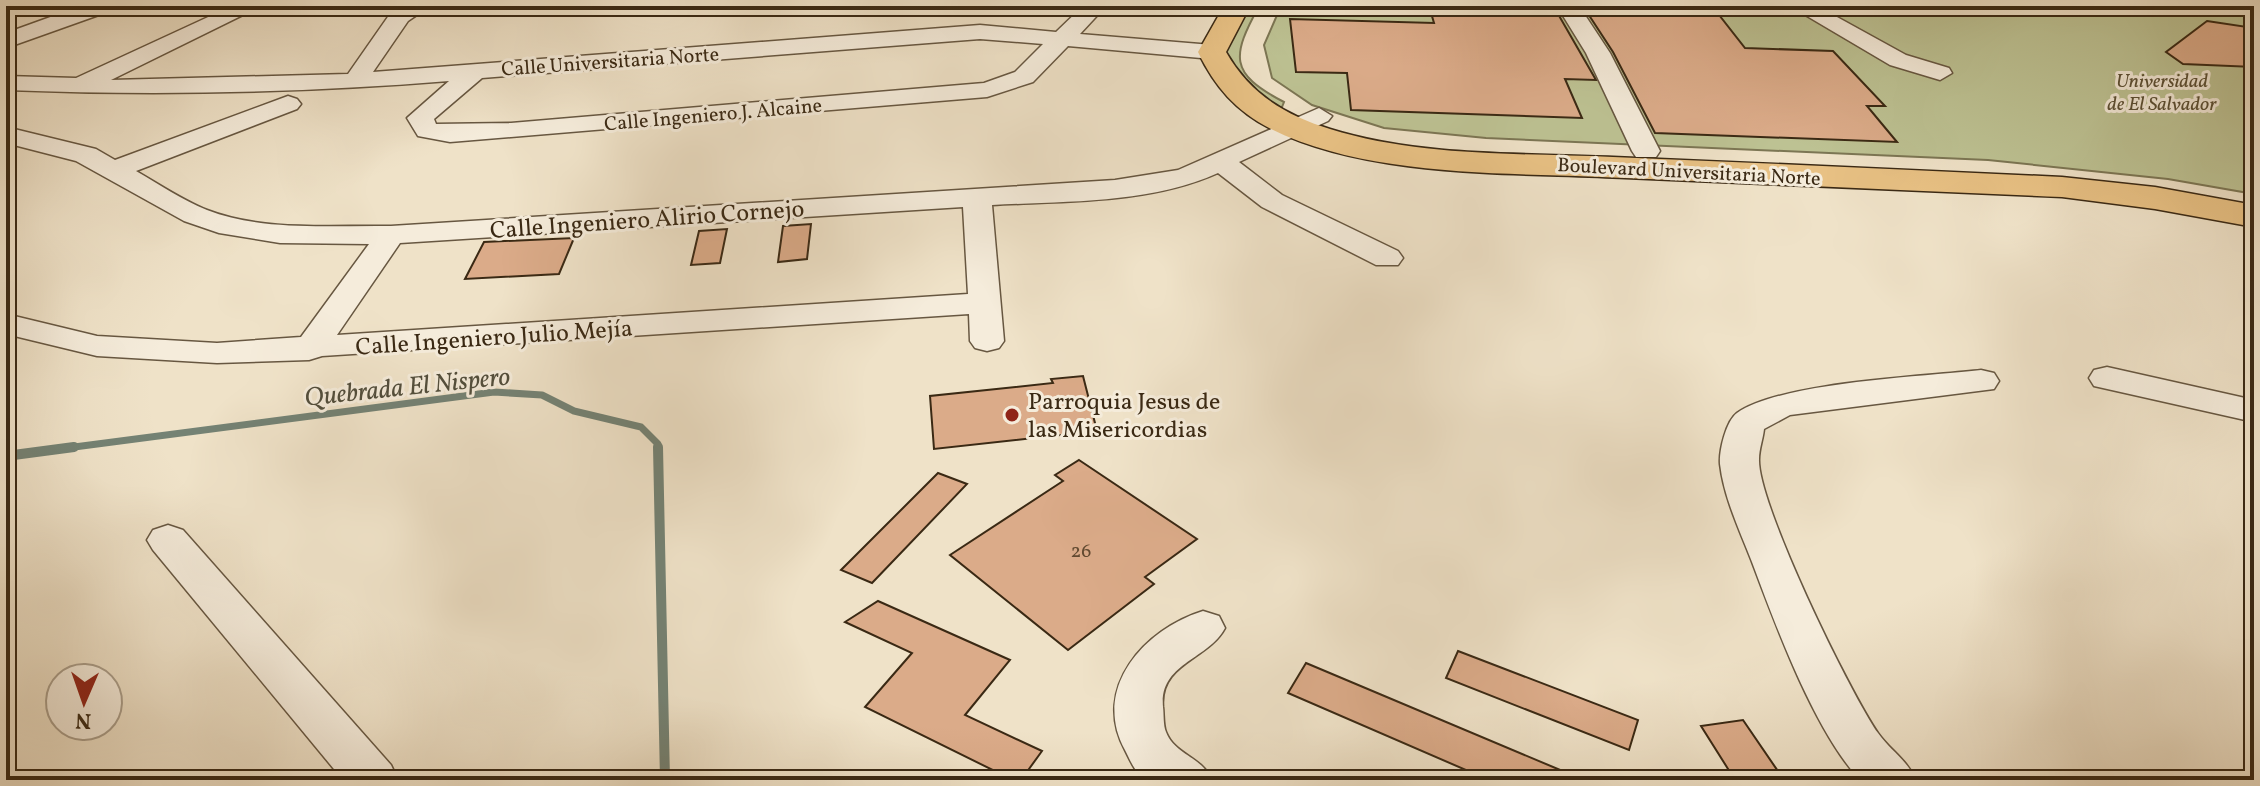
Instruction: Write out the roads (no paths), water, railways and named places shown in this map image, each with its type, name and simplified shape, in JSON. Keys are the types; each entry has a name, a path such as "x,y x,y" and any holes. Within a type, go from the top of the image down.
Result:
{"main road":[{"path":"1212,52 1237,6"},
{"name":"Boulevard Universitaria Norte","path":"1267,6 1248,40 1245,50 1249,65 1308,122 1418,139 2025,169 2123,178 2254,201"},
{"name":"Boulevard Universitaria Norte","path":"1212,52 1219,72 1253,106 1308,122 1378,150 1461,160 2062,187 2155,198 2254,216"}],"street":[{"path":"6,41 102,6"},
{"path":"81,84 250,6"},
{"path":"355,81 400,16 419,6"},
{"path":"1067,37 1095,6"},
{"path":"1568,6 1598,53 1646,151"},
{"path":"1801,6 1898,60 1940,73"},
{"name":"Calle Universitaria Norte","path":"6,83 135,88 355,81 980,32 1067,37 1212,52"},
{"name":"Calle Ingeniero J. Alcaine","path":"476,71 420,118 427,130 450,134 511,131 987,90 1024,77 1067,37"},
{"path":"111,171 288,104"},
{"name":"Calle Ingeniero Alirio Cornejo","path":"6,135 86,155 194,215 230,227 280,234 391,235 977,199 1151,184 1185,177 1308,122"},
{"path":"1220,161 1272,201 1387,258"},
{"path":"977,199 987,341"},
{"path":"309,350 391,235"},
{"name":"Calle Ingeniero Julio Mejía","path":"6,324 67,340 141,350 217,353 309,350 984,303"},
{"path":"2107,378 2254,411"},
{"path":"1891,780 1861,748 1804,640 1751,508 1739,461 1747,423 1781,405 1981,381"},
{"path":"168,540 373,780"},
{"path":"1187,780 1158,762 1141,734 1138,689 1158,658 1203,628"}],"waterway":[{"name":"Quebrada El Nispero","path":"59,449 494,392 542,395 574,411 641,427 658,447"},
{"name":"Quebrada El Nispero","path":"6,456 74,447"},
{"name":"Quebrada El Nispero","path":"658,447 665,780"}],"place":[{"name":"Parroquia Jesus de las Misericordias","path":"1012,415"}],"park label":[{"name":"Universidad de El Salvador","path":"2162,92"}]}
